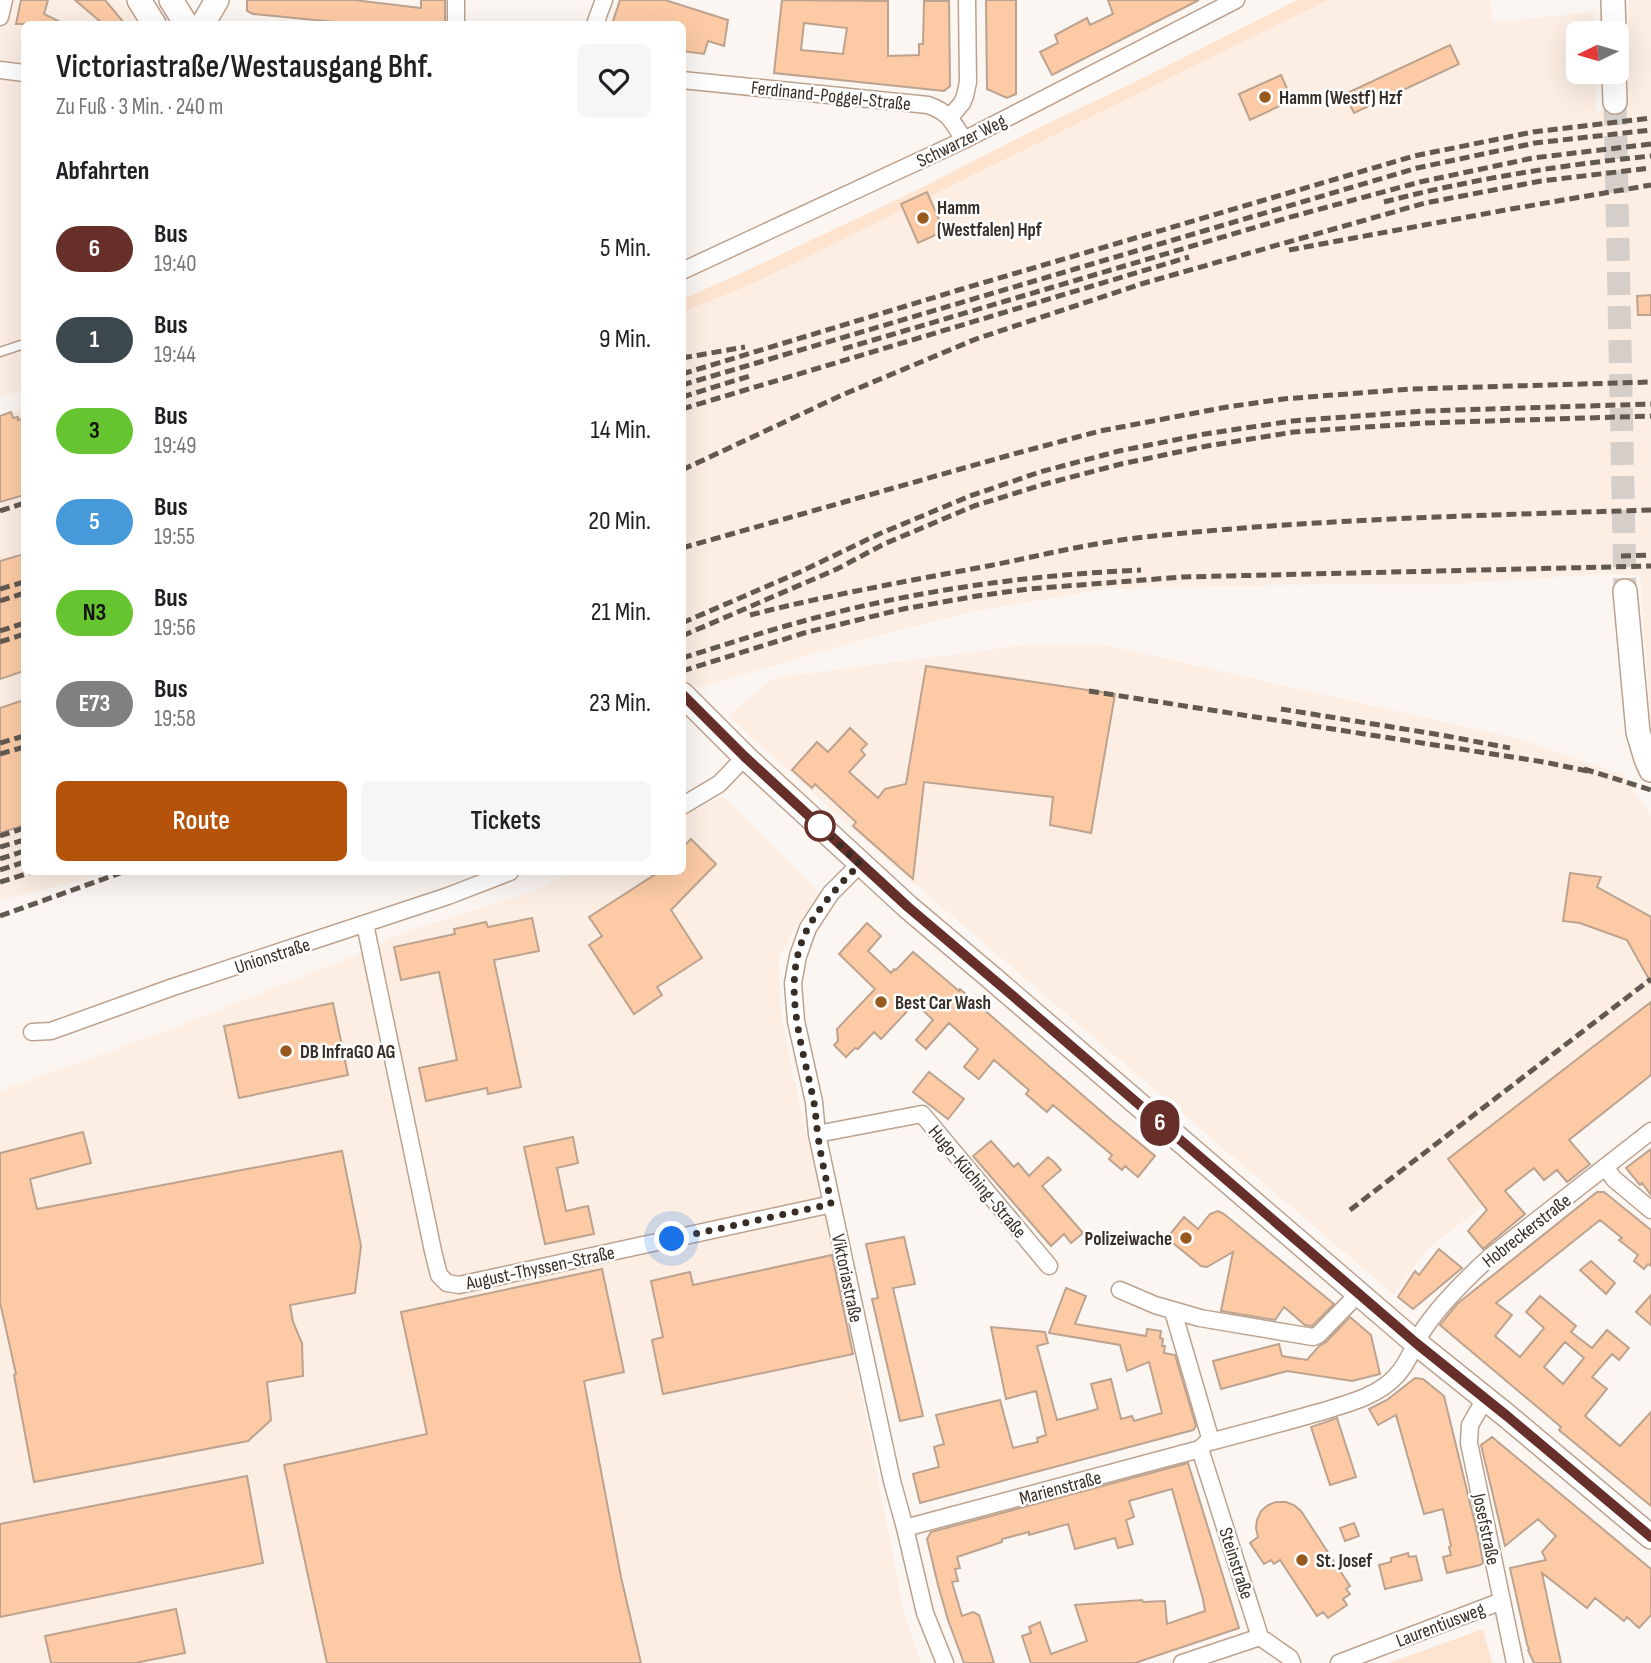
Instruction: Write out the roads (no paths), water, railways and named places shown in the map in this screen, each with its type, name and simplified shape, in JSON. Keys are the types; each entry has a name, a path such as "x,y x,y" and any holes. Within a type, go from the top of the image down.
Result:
{"main road":[{"path":"139,0 152,21"},
{"path":"171,0 184,21"},
{"path":"204,21 217,0"},
{"path":"1614,0 1614,21"},
{"path":"1614,84 1615,102"},
{"path":"1625,591 1638,732 1651,770"},
{"path":"686,698 745,757 908,907 1358,1294 1651,1537"}],"street":[{"path":"0,17 4,0"},
{"path":"456,0 456,21"},
{"path":"596,21 604,0"},
{"path":"964,140 950,117 962,103 968,82 967,0"},
{"name":"Schwarzer Weg","path":"686,269 964,140 1219,4 1236,0"},
{"path":"0,70 21,73"},
{"name":"Ferdinand-Poggel-Straße","path":"686,80 928,105 950,117"},
{"path":"686,804 719,784 745,757"},
{"name":"Viktoriastraße","path":"860,864 831,894 808,928 798,956 793,984 796,1021 814,1102 817,1134 831,1204 892,1481 925,1612 945,1663"},
{"name":"Unionstraße","path":"32,1032 51,1031 173,987 448,896 502,875"},
{"name":"August-Thyssen-Straße","path":"365,924 433,1251 439,1275 447,1283 459,1285 831,1204"},
{"name":"Hugo-Küching-Straße","path":"817,1134 922,1114 1049,1266"},
{"name":"Hobreckerstraße","path":"1416,1343 1426,1326 1469,1276 1491,1256 1651,1131"},
{"path":"1605,1167 1614,1179 1651,1210"},
{"path":"1121,1290 1155,1305 1200,1318 1313,1337 1358,1294"},
{"path":"1173,1311 1206,1445"},
{"name":"Marienstraße","path":"905,1528 1352,1402 1383,1388 1397,1376 1416,1343"},
{"name":"Josefstraße","path":"1485,1399 1470,1425 1469,1443 1515,1663"},
{"name":"Steinstraße","path":"1206,1445 1260,1637"},
{"name":"Laurentiusweg","path":"1339,1663 1502,1601"},
{"path":"1182,1663 1260,1637 1290,1658 1292,1663"}],"lane":[{"path":"0,352 21,345"}],"tunnel":[{"path":"1615,102 1625,591"}],"railway":[{"path":"686,373 1414,156 1533,132 1651,118"},
{"path":"686,384 1417,168 1535,143 1651,130"},
{"path":"843,349 1287,218 1420,182 1533,158 1651,144"},
{"path":"1384,202 1517,174 1651,156"},
{"path":"686,468 842,395 976,339 1141,284 1425,203 1541,181 1651,168"},
{"path":"1289,250 1651,185"},
{"path":"686,408 1189,257"},
{"path":"686,357 745,347"},
{"path":"686,396 753,375"},
{"path":"686,547 1100,431 1227,407 1283,399 1410,389 1651,382"},
{"path":"686,621 970,496 1040,472 1119,451 1292,421 1425,411 1651,404"},
{"path":"686,634 974,506 1121,464 1294,432 1425,423 1651,416"},
{"path":"0,511 21,504"},
{"path":"750,615 868,589 1133,538 1340,522 1651,510"},
{"path":"1621,556 1651,555"},
{"path":"686,670 804,633 903,609 1028,589 1182,577 1651,566"},
{"path":"686,657 800,622 926,593 1012,580 1141,570"},
{"path":"0,589 21,583"},
{"path":"0,601 21,594"},
{"path":"0,631 21,624"},
{"path":"0,642 21,635"},
{"path":"1089,691 1544,762 1592,772"},
{"path":"1281,709 1510,748"},
{"path":"0,743 21,737"},
{"path":"0,754 21,748"},
{"path":"1584,769 1651,790"},
{"path":"0,836 21,829"},
{"path":"0,847 21,841"},
{"path":"0,859 21,852"},
{"path":"0,870 21,863"},
{"path":"0,882 22,875"},
{"path":"0,916 115,875"},
{"path":"1350,1210 1651,979"}],"place":[{"name":"Hamm (Westf) Hzf","path":"1265,97"},
{"name":"Hamm (Westfalen) Hpf","path":"923,218"},
{"name":"Best Car Wash","path":"881,1002"},
{"name":"DB InfraGO AG","path":"286,1051"},
{"name":"Polizeiwache","path":"1186,1238"},
{"name":"St. Josef","path":"1302,1560"}]}
